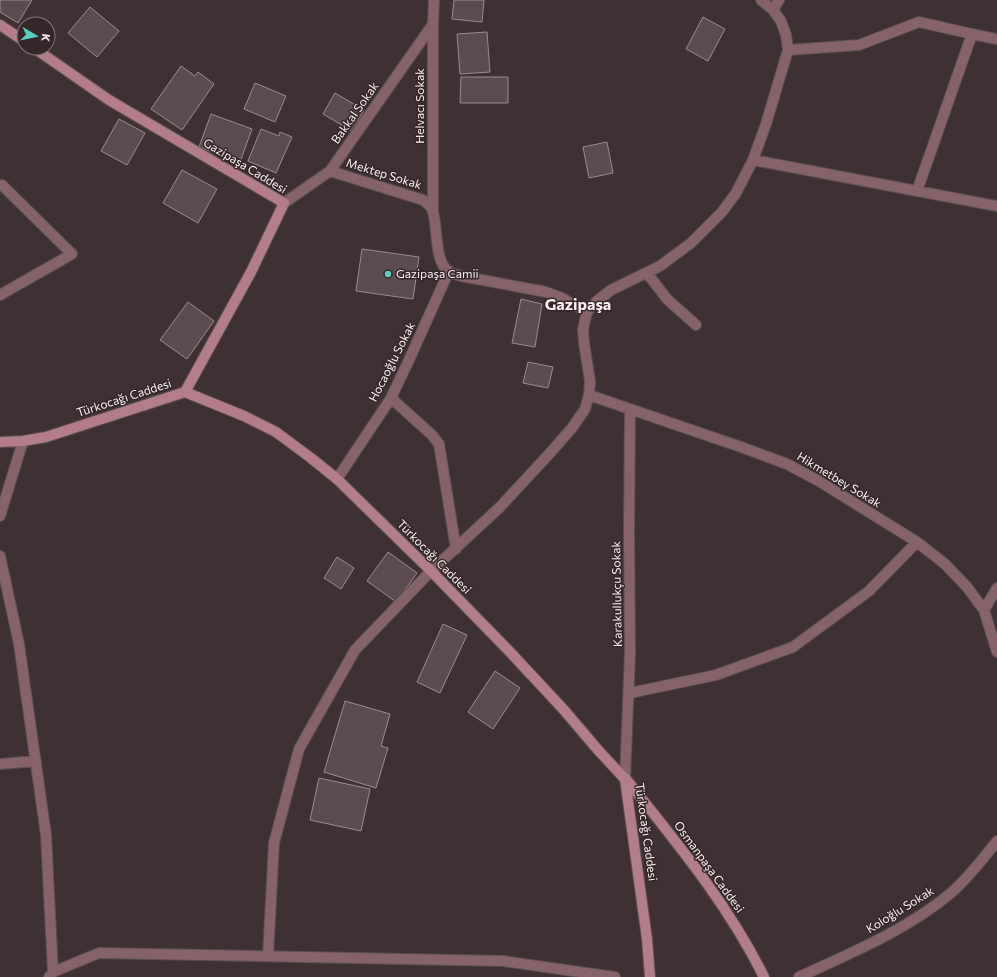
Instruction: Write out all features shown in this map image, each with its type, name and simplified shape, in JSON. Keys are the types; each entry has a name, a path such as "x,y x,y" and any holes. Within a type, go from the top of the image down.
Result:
{"street":[{"name":"Helvacı Sokak","path":"433,211 434,0"},
{"path":"268,956 274,843 299,749 354,650 430,571 500,507 572,428 585,409 589,395 590,381 583,329 587,312 597,301 611,290 660,266 691,243 722,212 736,193 753,160 766,124 788,50 786,35 781,21 773,10 761,0"},
{"path":"773,10 779,0"},
{"path":"788,50 860,45 919,22 997,39"},
{"name":"Bakkal Sokak","path":"284,203 330,171 433,24"},
{"path":"0,25 16,36"},
{"path":"918,191 972,34"},
{"name":"Gazipaşa Caddesi","path":"46,56 110,100 284,203 251,272 185,392"},
{"path":"753,160 997,206"},
{"name":"Mektep Sokak","path":"330,171 423,200 429,204 433,211"},
{"path":"0,295 72,254 2,185"},
{"path":"433,211 439,254 448,271 461,276 546,292 562,298 587,312"},
{"name":"Hocaoğlu Sokak","path":"336,479 391,398 448,271"},
{"path":"647,273 667,299 696,325"},
{"name":"Türkocağı Caddesi","path":"0,442 24,441 46,437 185,392 244,416 276,432 311,458 336,479 510,652 625,779 646,931 650,977"},
{"name":"Hikmetbey Sokak","path":"589,395 787,464 817,480 916,542 945,564 967,586 984,610 997,652"},
{"path":"391,398 432,435 439,444 456,548"},
{"name":"Karakullukçu Sokak","path":"625,779 630,693 630,409"},
{"path":"0,516 24,441"},
{"path":"630,693 716,675 793,647 869,591 916,542"},
{"path":"0,556 19,644 46,835 51,974 99,953 503,961 615,977"},
{"path":"984,610 997,588"},
{"path":"0,764 36,762"},
{"name":"Osmanpaşa Caddesi","path":"625,779 715,894 739,930 764,977"},
{"name":"Koloğlu Sokak","path":"799,977 882,938 925,912 951,893 978,865 997,841"}],"building":[{"path":"0,0 32,0 22,16 16,16 16,22 0,12"},
{"path":"454,0 484,0 482,22 452,19"},
{"path":"90,7 119,31 97,57 68,33"},
{"path":"703,17 725,29 708,61 686,49"},
{"path":"487,32 490,72 460,74 457,34"},
{"path":"181,66 195,76 198,72 214,84 182,130 151,109"},
{"path":"461,77 508,77 508,103 460,103"},
{"path":"255,83 286,96 275,122 244,109"},
{"path":"335,93 364,110 352,131 323,114"},
{"path":"211,114 252,129 240,162 199,147"},
{"path":"119,119 145,133 127,165 101,151"},
{"path":"261,129 279,136 280,132 292,137 276,173 248,161"},
{"path":"607,142 613,173 589,178 583,147"},
{"path":"182,170 217,189 198,223 163,203"},
{"name":"Gazipaşa Camii","path":"362,249 419,257 413,299 356,291"},
{"path":"521,299 542,304 535,347 512,343"},
{"path":"188,302 214,321 187,359 160,340"},
{"path":"528,362 553,367 548,388 523,383"},
{"path":"388,552 417,573 396,602 367,581"},
{"path":"337,557 354,568 341,589 324,578"},
{"path":"443,624 467,635 440,693 417,682"},
{"path":"495,671 520,688 493,729 468,712"},
{"path":"345,701 390,714 381,746 388,748 376,788 324,772"},
{"path":"319,778 370,789 361,831 310,820"}],"place":[{"name":"Gazipaşa Camii","path":"388,274"}],"district":[{"name":"Gazipaşa","path":"578,304"}]}
